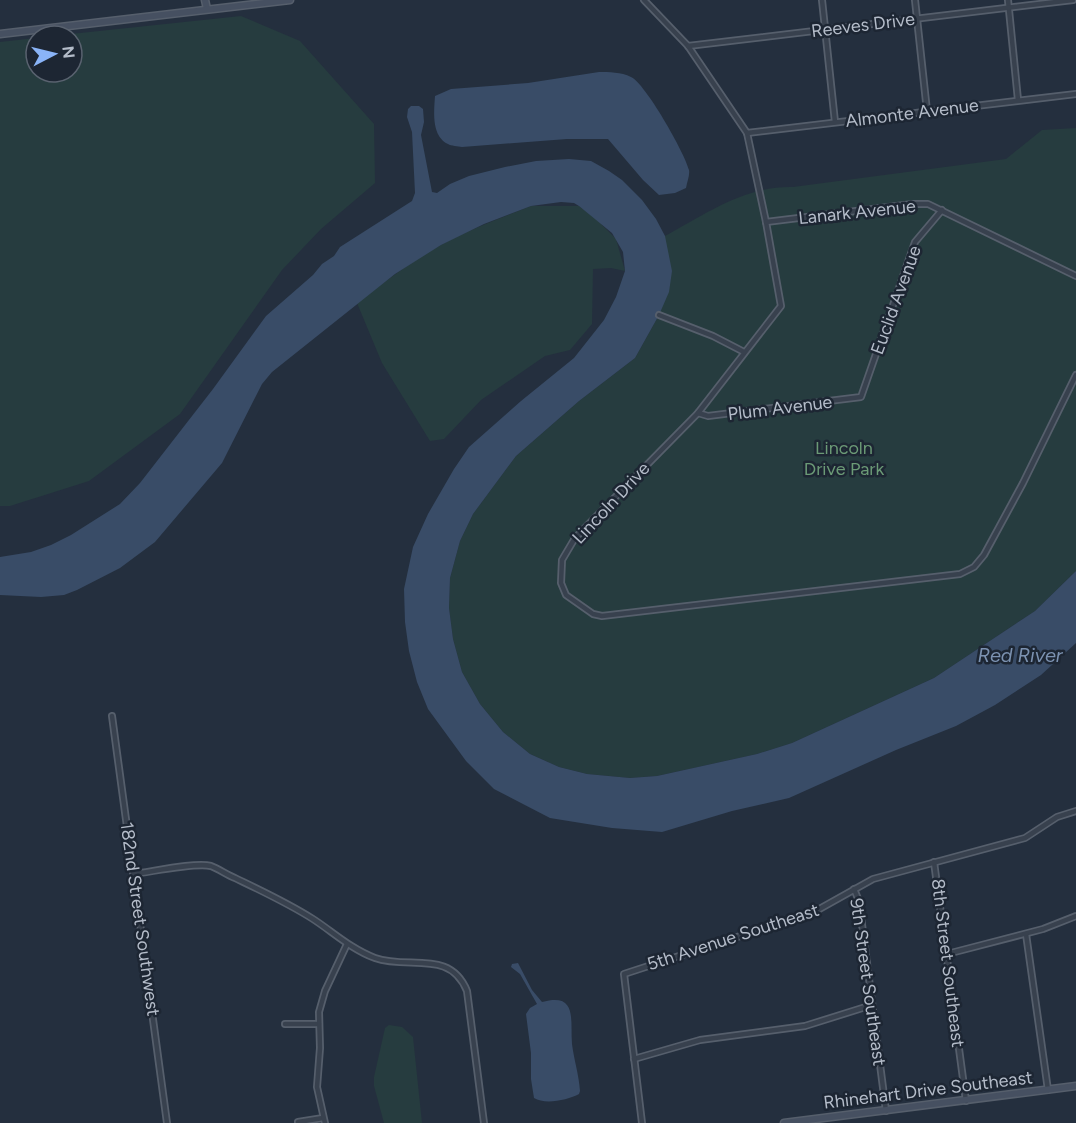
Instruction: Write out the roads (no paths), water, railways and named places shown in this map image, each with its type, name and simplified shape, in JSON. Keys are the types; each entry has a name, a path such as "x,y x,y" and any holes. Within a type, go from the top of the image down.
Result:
{"street":[{"path":"206,0 207,9"},
{"path":"0,34 290,0"},
{"name":"Lincoln Drive","path":"644,0 688,46 747,133 781,306 698,413 575,538 562,560 561,583 566,595 593,614 603,616 960,574 974,567 984,555 1023,483 1076,375"},
{"path":"822,0 836,122"},
{"path":"915,0 927,111"},
{"path":"1008,0 1018,100"},
{"name":"Reeves Drive","path":"688,46 1073,0"},
{"name":"Almonte Avenue","path":"747,133 1076,94"},
{"name":"Lanark Avenue","path":"766,222 928,204 1076,276"},
{"name":"Euclid Avenue","path":"861,397 915,242 942,210"},
{"path":"660,315 713,336 744,352"},
{"name":"Plum Avenue","path":"698,413 708,416 861,397"},
{"name":"182nd Street Southwest","path":"112,716 167,1123"},
{"name":"5th Avenue Southeast","path":"634,1059 624,974 814,912 873,879 1025,838 1057,818 1076,811"},
{"name":"8th Street Southeast","path":"934,862 966,1101"},
{"path":"133,874 193,866 211,866 283,901 366,955 387,962 444,965 459,977 467,991 484,1123"},
{"name":"9th Street Southeast","path":"854,889 859,901 886,1111"},
{"path":"946,954 1026,934 1076,916"},
{"path":"1026,934 1048,1090"},
{"path":"298,1122 324,1120 316,1087 320,1048 320,1003 347,944"},
{"path":"642,1123 634,1059 700,1040 805,1026 872,1005"},
{"path":"285,1024 319,1024"},
{"name":"Rhinehart Drive Southeast","path":"784,1123 1076,1086"}],"water":[{"path":"599,72 627,75 645,92 664,119 686,161 689,172 686,188 675,193 659,195 608,139 567,139 462,147 449,145 436,129 435,96 451,89 528,83"},
{"name":"Red River","path":"411,106 419,106 423,109 424,122 421,135 432,192 437,193 450,184 469,176 505,167 536,161 569,159 591,161 622,180 642,200 656,219 665,236 672,271 669,292 635,358 579,401 516,456 473,514 460,541 450,578 449,608 453,639 462,672 480,704 503,732 530,754 559,767 587,774 630,778 657,776 757,754 792,743 934,678 1035,611 1076,571 1076,643 1041,675 995,705 956,726 789,798 732,811 662,832 612,828 550,818 494,789 466,761 428,709 417,682 409,651 404,589 413,547 428,514 469,447 574,358 604,320 616,297 625,271 623,252 612,233 579,206 574,203 561,202 531,206 484,224 441,245 395,274 272,372 262,384 222,463 155,542 120,568 64,595 41,597 0,595 0,557 31,552 51,545 120,504 140,483 213,389 266,316 313,275 322,264 334,256 340,247 412,201 415,193 412,132 407,117"},
{"path":"518,963 532,990 542,1002 562,1001 570,1010 579,1094 563,1100 544,1101 534,1098 526,1014 537,1004 520,974 511,967 512,964"}],"park label":[{"name":"Lincoln Drive Park","path":"844,458"}]}
